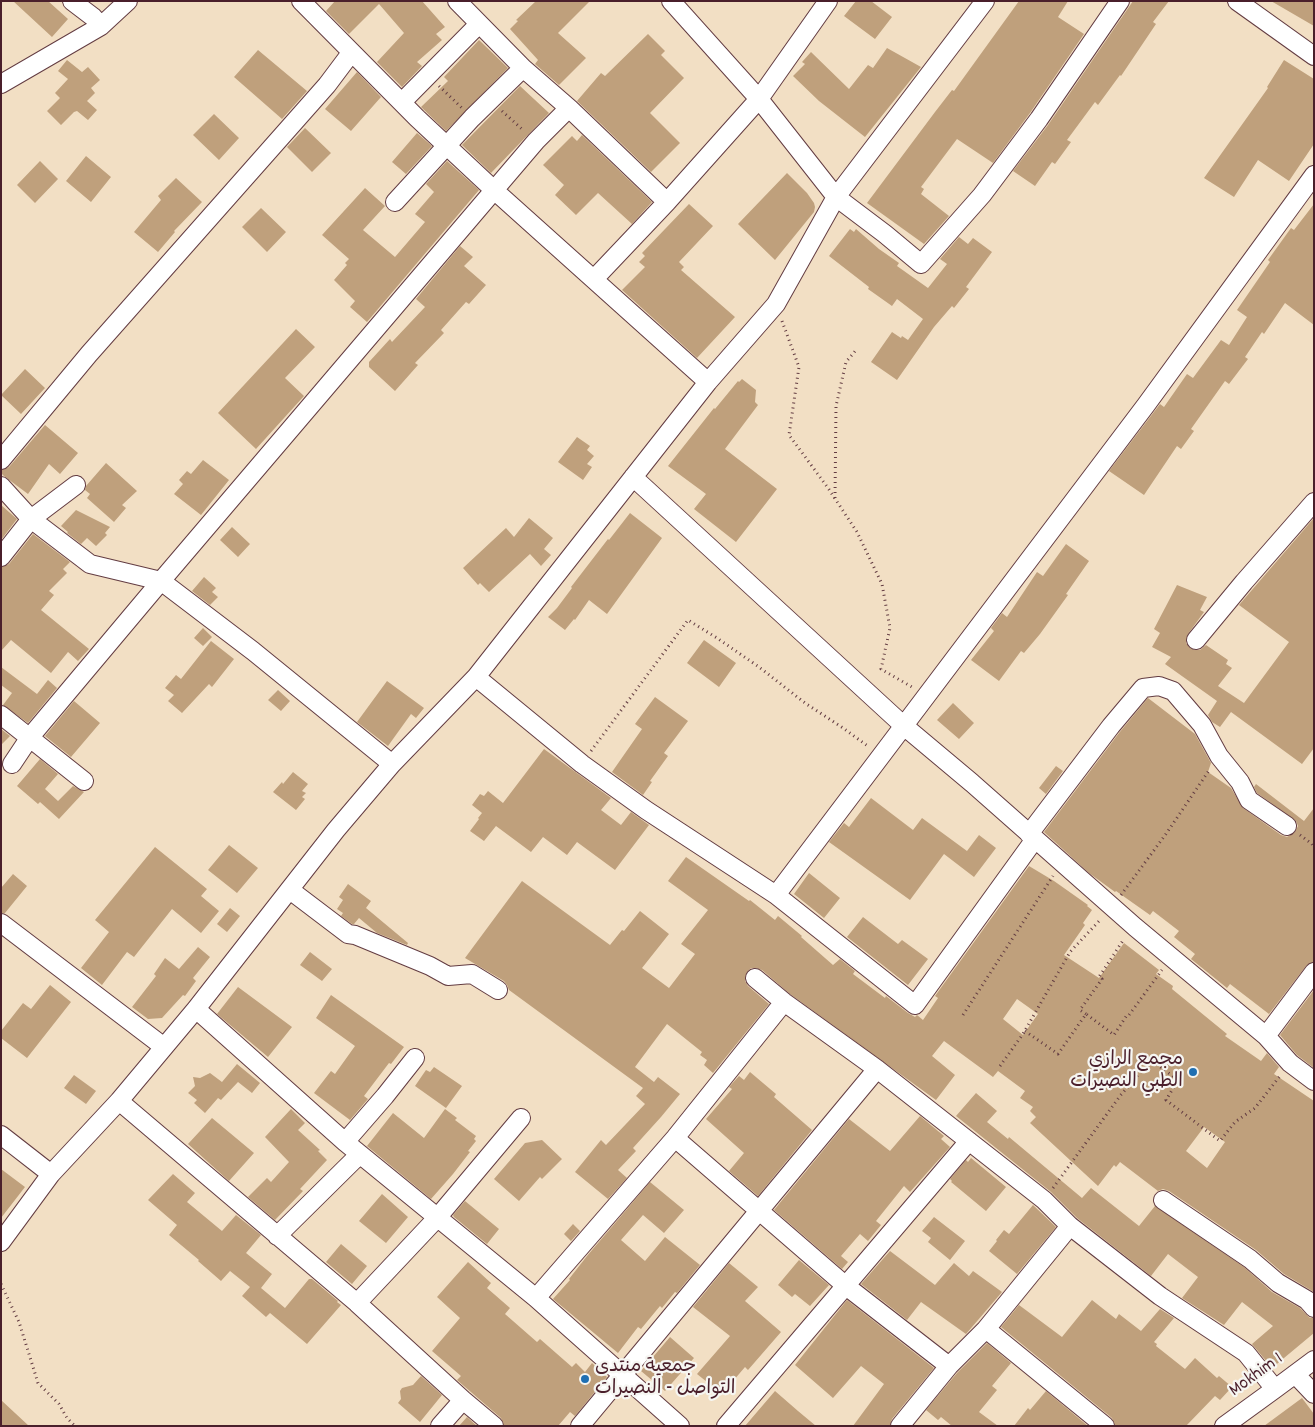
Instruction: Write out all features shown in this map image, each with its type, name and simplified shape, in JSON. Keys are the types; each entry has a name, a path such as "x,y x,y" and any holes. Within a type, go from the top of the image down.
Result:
{"street":[{"path":"72,1 102,26"},
{"path":"1,84 102,26 128,1"},
{"path":"457,1 523,68 569,108 667,202"},
{"path":"671,1 759,99 836,196 886,234 921,264 982,195 1039,119 1120,1"},
{"path":"594,279 667,202 759,99 828,1"},
{"path":"1,1242 51,1174 119,1101 196,1009 336,830 392,764 476,677 708,382 776,304 836,196 985,1"},
{"path":"1237,1 1314,56"},
{"path":"305,3 351,52 446,145 708,382"},
{"path":"402,102 478,24"},
{"path":"1,460 90,354 327,85 351,52"},
{"path":"395,202 446,145 523,68"},
{"path":"12,764 30,737 161,581 536,141 569,108"},
{"path":"776,895 1146,405 1314,175"},
{"path":"633,477 904,726 972,783 1135,928 1266,1036 1290,1063 1314,1081"},
{"path":"1,557 31,519 76,485"},
{"path":"1,486 31,519 90,564 161,581 253,651 392,764"},
{"path":"1196,640 1314,502"},
{"path":"476,677 582,764 646,810 776,895 915,1005 1111,726 1143,688 1159,686 1173,691 1202,725 1219,756 1240,782 1249,800 1287,826"},
{"path":"1,715 84,781"},
{"path":"290,890 348,934 355,935 420,962 448,976 472,974 498,990"},
{"path":"1,923 164,1047"},
{"path":"1266,1036 1314,972"},
{"path":"755,978 784,1002 876,1069 1044,1200 1070,1226 1160,1296 1246,1353 1276,1389"},
{"path":"536,1298 675,1138 784,1002"},
{"path":"196,1009 345,1142 536,1298 680,1426"},
{"path":"345,1142 416,1058"},
{"path":"580,1426 876,1069"},
{"path":"119,1101 358,1303 463,1400 494,1426"},
{"path":"358,1303 437,1218 521,1118"},
{"path":"1,1135 51,1174"},
{"path":"675,1138 758,1212 846,1286 949,1366"},
{"path":"726,1426 969,1142"},
{"path":"277,1236 360,1154"},
{"path":"1163,1200 1250,1259 1278,1283 1307,1300 1314,1308"},
{"path":"900,1426 949,1366 986,1329 1070,1226"},
{"path":"986,1329 1105,1426"},
{"name":"Mokhim 1","path":"1224,1426 1314,1360"},
{"path":"1296,1374 1314,1394"},
{"path":"440,1426 463,1400"}],"path":[{"path":"428,76 472,118"},
{"path":"490,101 536,141"},
{"path":"776,304 799,367 789,435 857,532 882,584 890,628 881,668 927,695"},
{"path":"835,499 836,406 846,362 856,350"},
{"path":"582,764 688,620 759,667 805,703 843,728 881,757"},
{"path":"963,1015 1054,874 1066,867"},
{"path":"1135,928 1120,943 1099,977 1102,979 1080,1010 1114,1035 1127,1015 1129,1015 1172,958"},
{"path":"1025,1031 1058,1054 1086,1014"},
{"path":"1044,1200 1120,1096 1142,1070 1146,1070 1155,1063 1178,1080 1166,1100 1220,1141 1235,1122 1255,1108 1290,1063"},
{"path":"1,1284 21,1329 38,1383 59,1404 67,1418 75,1426"}],"building":[{"path":"13,1 48,1 68,19 52,37"},
{"path":"335,1 422,1 445,27 436,34 442,40 417,62 422,66 402,87 377,62 404,33 379,4 349,34 326,11"},
{"path":"536,1 590,1 558,33 586,58 559,85 535,64 538,60 510,29 518,21 516,20"},
{"path":"856,1 871,1 892,17 875,39 844,16"},
{"path":"1019,1 1068,1 1058,17 1084,34 993,163 957,139 921,187 924,189 921,194 949,216 924,244 867,203 952,90 954,91"},
{"path":"1133,1 1169,1 1153,22 1156,24 1121,76 1098,105 1095,102 1067,140 1071,142 1055,164 1052,162 1035,186 1013,171 1048,125"},
{"path":"1271,1 1314,1 1314,26"},
{"path":"648,34 665,51 661,55 684,78 650,113 680,143 651,172 577,101 601,73 605,76"},
{"path":"479,40 508,68 446,131 421,107 448,81 444,77"},
{"path":"887,48 921,67 865,137 819,101 793,76 805,64 802,62 811,52 849,89 868,65 873,68"},
{"path":"258,50 307,91 282,119 234,77"},
{"path":"67,60 82,72 88,67 100,80 91,88 95,93 87,101 97,110 88,120 77,111 74,112 61,125 47,111 60,98 55,93 68,79 58,71"},
{"path":"1284,60 1314,79 1314,144 1289,181 1258,160 1234,197 1204,178 1268,88"},
{"path":"357,72 381,97 351,131 325,109"},
{"path":"520,86 549,113 491,173 462,145"},
{"path":"214,114 239,138 219,160 193,135"},
{"path":"305,128 331,153 312,172 287,147"},
{"path":"417,133 432,146 406,174 392,162"},
{"path":"582,135 652,202 632,224 598,193 576,215 555,195 564,185 543,165 572,136 577,141"},
{"path":"86,156 111,177 91,202 66,181"},
{"path":"40,161 58,179 35,203 17,185"},
{"path":"447,161 479,190 367,322 350,307 355,301 334,280 347,265 345,263 349,259 322,235 365,188 385,206 363,230 395,257 425,222 415,214 434,192 426,184"},
{"path":"787,173 807,193 815,207 814,212 775,260 738,224"},
{"path":"176,178 202,202 174,231 158,252 134,232 161,200 158,196"},
{"path":"689,204 713,226 679,262 684,267 681,270 735,317 697,358 622,290 645,267 639,262 645,256 642,253"},
{"path":"1314,204 1314,325 1285,303 1264,334 1262,332 1245,357 1248,359 1229,384 1225,381 1191,429 1194,431 1181,449 1177,446 1144,495 1109,471 1160,404 1164,407 1187,374 1193,378 1221,340 1229,345 1247,317 1237,310 1270,262 1268,260 1291,228 1294,230"},
{"path":"261,208 286,232 267,252 242,227"},
{"path":"850,229 854,232 856,229 899,263 897,266 928,288 947,264 940,259 959,237 968,244 973,238 992,252 966,287 969,289 954,308 952,306 934,327 897,380 871,362 892,332 908,340 923,319 897,299 892,306 868,289 869,287 829,256"},
{"path":"460,246 473,257 464,266 486,285 469,304 466,302 441,330 444,333 415,363 418,365 395,391 369,367 369,362 390,339 392,342 425,307 416,299"},
{"path":"296,329 315,347 285,378 304,396 256,449 218,413"},
{"path":"25,369 45,388 21,414 1,395"},
{"path":"742,379 756,390 755,402 758,405 725,449 777,489 736,542 694,509 706,494 668,466 714,408"},
{"path":"45,425 78,453 60,474 49,464 28,494 4,476 1,470 9,467"},
{"path":"577,437 590,446 587,450 594,456 587,464 592,467 583,480 558,462"},
{"path":"203,460 229,480 201,515 174,494 183,484 179,480 187,471 191,474"},
{"path":"106,463 137,491 122,505 126,508 114,522 87,498 90,494 85,490 86,486"},
{"path":"1,505 17,519 1,540"},
{"path":"76,510 110,527 105,533 107,535 96,546 87,538 81,544 61,526"},
{"path":"630,513 662,538 607,614 589,600 575,620 565,630 548,617"},
{"path":"529,518 553,538 544,549 551,555 541,566 530,554 489,592 480,583 478,585 463,568 506,528 514,537"},
{"path":"1314,518 1314,748 1302,764 1231,712 1220,727 1212,722 1208,715 1217,701 1165,664 1171,657 1152,647 1160,633 1154,629 1177,585 1207,597 1200,610 1204,612 1188,634 1186,643 1195,650 1200,650 1206,645 1228,660 1226,664 1232,668 1218,686 1244,703 1289,642 1239,605"},
{"path":"232,527 250,544 238,557 220,540"},
{"path":"33,534 70,562 63,569 67,573 49,591 54,595 41,610 89,649 78,661 68,652 51,673 11,640 1,651 1,567 9,564"},
{"path":"1066,544 1089,561 1066,594 1068,595 1040,634 1024,653 1021,651 999,681 971,660 994,631 991,628 1002,613 1007,617 1037,572 1043,576"},
{"path":"204,577 216,588 212,592 218,597 210,605 192,591"},
{"path":"203,628 212,637 203,646 194,638"},
{"path":"704,640 736,663 719,687 687,663"},
{"path":"211,641 234,659 212,687 209,684 182,713 168,701 174,695 165,688 176,675 181,679"},
{"path":"1,667 37,694 48,680 57,688 28,723 3,705 12,693 1,685"},
{"path":"387,681 424,708 416,718 411,714 388,746 357,722"},
{"path":"278,690 290,701 281,711 268,700"},
{"path":"655,697 688,721 664,753 668,756 650,781 652,782 643,795 612,772 642,729 635,724"},
{"path":"1148,698 1195,734 1211,763 1208,772 1231,788 1243,808 1281,835 1287,837 1295,832 1298,826 1296,821 1257,793 1254,787 1256,784 1304,821 1314,808 1314,962 1306,966 1269,1014 1230,984 1227,988 1191,959 1195,954 1174,937 1179,931 1153,911 1150,915 1089,873 1044,832"},
{"path":"74,701 100,723 71,757 45,736"},
{"path":"953,703 974,723 959,739 937,720"},
{"path":"1,729 10,736 1,745"},
{"path":"544,749 611,798 601,810 621,825 631,812 649,825 615,870 577,842 567,855 543,837 531,852 496,826 484,841 470,831 482,813 472,805 480,794 484,796 488,791 503,803"},
{"path":"40,759 58,774 45,789 58,801 73,786 84,792 59,819 40,802 38,804 17,786"},
{"path":"1056,766 1063,771 1046,794 1039,788"},
{"path":"293,772 308,784 302,791 306,793 302,797 305,799 296,810 273,792"},
{"path":"871,798 913,830 922,818 967,851 979,835 996,848 974,877 944,854 910,900 829,842 844,823 849,827"},
{"path":"229,845 258,868 237,893 208,870"},
{"path":"155,847 207,889 201,896 219,911 201,933 172,909 134,957 127,952 102,985 81,968 109,932 95,920"},
{"path":"686,857 750,900 775,920 778,916 833,965 840,959 855,971 853,974 885,998 886,996 908,1013 915,1017 917,1015 923,1020 938,998 935,996 1029,866 1054,881 1088,905 1092,910 1083,923 1085,925 1064,955 1099,978 1124,943 1159,970 1156,974 1173,986 1172,989 1227,1034 1225,1036 1261,1061 1267,1053 1279,1067 1274,1074 1314,1101 1314,1292 1284,1274 1256,1250 1169,1191 1163,1189 1158,1191 1120,1162 1116,1167 1114,1165 1098,1186 1030,1123 1036,1117 1030,1111 1033,1107 1020,1098 1025,1091 998,1071 993,1077 944,1041 932,1056 955,1075 936,1100 790,994 762,970 756,968 751,968 747,972 745,981 748,986 769,1004 713,1073 704,1065 707,1060 700,1055 702,1052 667,1024 635,1067 654,1082 658,1077 680,1094 633,1148 636,1151 618,1170 627,1178 608,1199 575,1172 601,1140 606,1145 645,1104 636,1096 643,1088 509,990 504,981 465,958 522,881 610,945 640,911 669,934 642,968 669,988 695,954 681,944 708,910 668,881","holes":["1017,999 1038,1014 1023,1035 1003,1019","1204,1127 1225,1142 1207,1168 1186,1151"]},
{"path":"809,873 840,898 824,918 794,894"},
{"path":"13,874 27,886 5,913 1,913 1,888"},
{"path":"348,884 371,901 366,908 408,943 407,945 377,933 359,918 352,924 341,916 343,913 337,909 343,900 339,897"},
{"path":"230,908 240,916 227,932 217,924"},
{"path":"863,917 898,944 902,940 928,959 908,985 847,937"},
{"path":"198,947 210,957 193,978 196,981 185,996 183,995 162,1018 148,1019 132,1007 156,976 154,974 165,958 179,969"},
{"path":"310,952 332,969 322,981 300,965"},
{"path":"50,985 71,1002 27,1058 1,1038 1,1031 23,1003 31,1009"},
{"path":"238,987 292,1027 268,1057 217,1014"},
{"path":"1314,990 1314,1068 1297,1055 1280,1035"},
{"path":"331,995 404,1047 391,1064 389,1063 364,1096 368,1099 350,1120 314,1093 331,1071 335,1074 355,1046 316,1018"},
{"path":"237,1064 260,1083 252,1093 238,1082 221,1100 218,1098 205,1113 194,1103 197,1100 188,1093 195,1086 193,1077 200,1078 210,1073 222,1082"},
{"path":"434,1067 462,1086 446,1108 415,1086 426,1070 430,1072"},
{"path":"750,1072 776,1094 774,1097 812,1130 758,1196 729,1171 744,1153 706,1119 732,1089 729,1087 739,1076 744,1080"},
{"path":"74,1075 96,1091 86,1104 64,1088"},
{"path":"976,1093 997,1111 987,1122 1008,1139 1009,1137 1082,1198 1091,1188 1139,1226 1155,1206 1244,1267 1272,1292 1300,1308 1310,1318 1314,1318 1314,1333 1272,1368 1252,1344 1273,1326 1242,1302 1224,1325 1182,1298 1198,1277 1168,1254 1151,1276 1077,1218 1051,1192 956,1116"},
{"path":"291,1109 305,1123 298,1130 320,1150 318,1151 327,1160 300,1189 303,1191 275,1220 248,1197 267,1178 271,1182 289,1162 265,1137"},
{"path":"445,1109 457,1118 455,1120 476,1136 474,1139 476,1141 453,1174 431,1199 367,1146 393,1113 424,1138"},
{"path":"920,1116 944,1136 941,1139 950,1147 910,1192 904,1186 876,1221 881,1225 868,1241 860,1234 841,1256 848,1262 842,1269 774,1210 849,1119 890,1151"},
{"path":"212,1118 254,1153 229,1181 188,1144"},
{"path":"542,1140 562,1159 542,1179 540,1177 519,1201 494,1179 525,1143"},
{"path":"971,1158 1006,1187 986,1211 951,1182 950,1179 966,1160 968,1162"},
{"path":"1,1169 25,1187 1,1218"},
{"path":"173,1174 195,1193 187,1202 222,1231 236,1215 261,1235 246,1253 272,1274 261,1288 285,1308 309,1279 312,1279 338,1301 341,1305 307,1344 270,1313 266,1317 242,1296 250,1287 230,1271 221,1281 169,1235 177,1225 148,1200"},
{"path":"650,1182 684,1210 664,1233 643,1215 621,1240 645,1261 665,1237 700,1265 677,1293 675,1292 662,1308 660,1306 641,1329 638,1327 618,1353 553,1299"},
{"path":"382,1194 408,1217 386,1243 359,1221"},
{"path":"465,1201 499,1229 487,1244 454,1217 453,1215"},
{"path":"1033,1205 1056,1227 1017,1274 989,1251 1004,1230 1009,1234"},
{"path":"934,1217 965,1241 950,1260 928,1242 931,1238 922,1231"},
{"path":"573,1224 580,1231 571,1241 564,1234"},
{"path":"341,1244 367,1266 352,1284 326,1262"},
{"path":"890,1251 935,1285 954,1263 969,1276 973,1271 1002,1292 966,1334 921,1302 907,1320 861,1284"},
{"path":"799,1260 829,1285 810,1306 795,1294 792,1297 778,1285"},
{"path":"468,1262 491,1283 487,1288 510,1308 505,1314 537,1342 540,1339 572,1367 576,1363 585,1372 592,1363 607,1377 575,1416 570,1412 558,1426 504,1426 501,1418 457,1380 461,1376 432,1351 460,1318 437,1297"},
{"path":"729,1263 758,1287 745,1301 781,1332 748,1370 745,1367 722,1394 697,1374 730,1336 693,1307"},
{"path":"847,1300 934,1368 892,1419 890,1426 853,1426 884,1384 861,1366 833,1398 795,1365"},
{"path":"1092,1300 1116,1319 1119,1314 1141,1331 1160,1309 1174,1318 1154,1342 1157,1344 1156,1346 1185,1369 1195,1358 1217,1378 1219,1376 1232,1387 1220,1400 1215,1396 1186,1426 1115,1426 1112,1418 1001,1327 1019,1305 1062,1337"},
{"path":"670,1337 694,1358 665,1391 641,1371"},
{"path":"987,1343 1011,1363 992,1386 997,1390 979,1412 998,1426 952,1426 941,1417 938,1420 926,1410 957,1373"},
{"path":"421,1376 442,1395 420,1422 398,1403 401,1399 400,1391 402,1388 413,1385"},
{"path":"775,1391 798,1411 816,1426 745,1426"},
{"path":"1046,1391 1088,1426 1014,1426 1028,1408 1030,1410"},
{"path":"1302,1398 1314,1414 1314,1426 1264,1426"},
{"path":"1,1400 29,1426 1,1426"},
{"path":"467,1417 477,1426 459,1426"}],"place":[{"name":"مجمع الرازي الطبي النصيرات","path":"1193,1072"},
{"name":"جمعية منتدى التواصل - النصيرات","path":"585,1379"}]}
